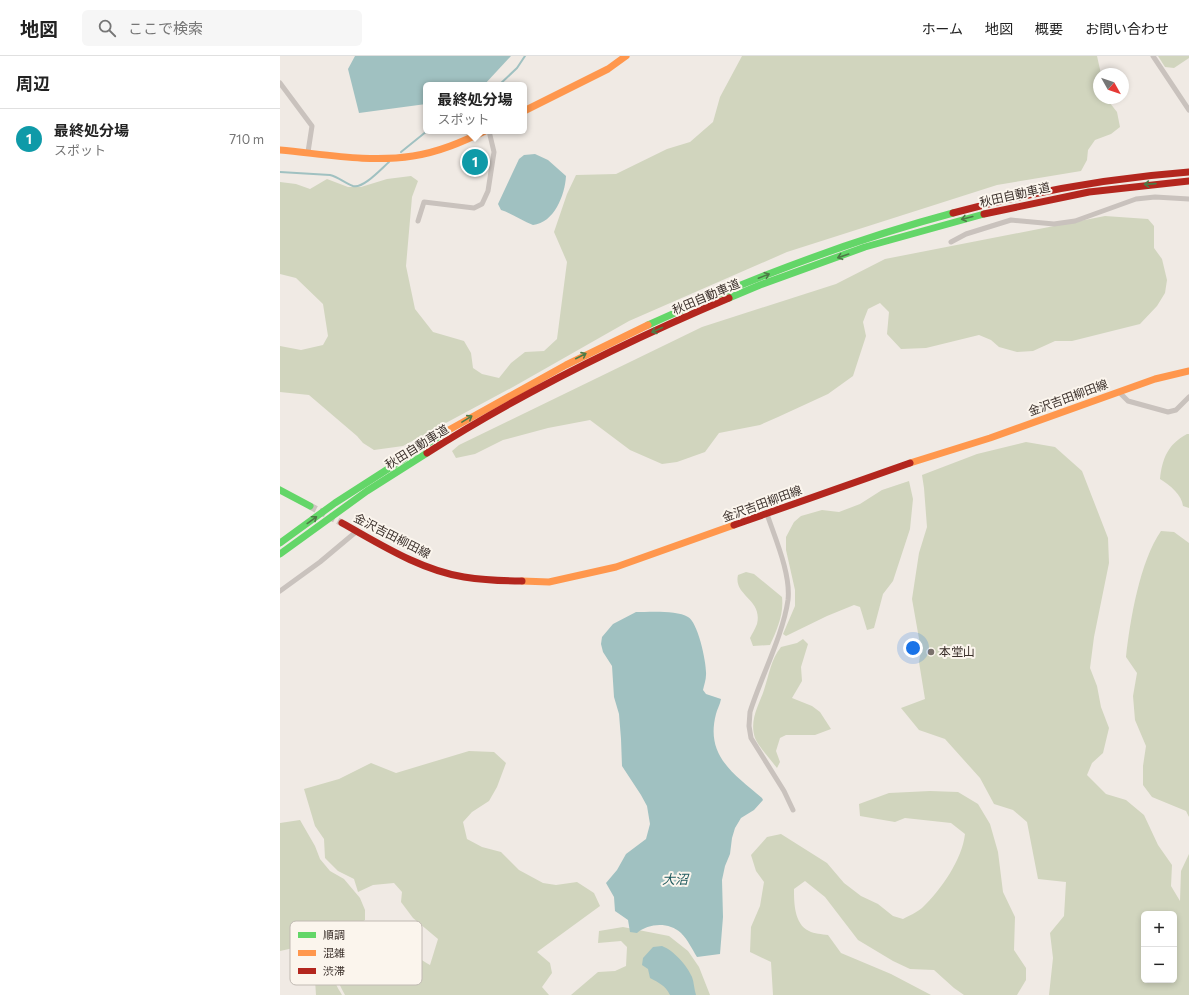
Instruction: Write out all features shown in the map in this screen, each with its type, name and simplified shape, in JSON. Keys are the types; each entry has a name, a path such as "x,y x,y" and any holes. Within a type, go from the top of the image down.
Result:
{"main road":[{"path":"527,110 608,69 626,56"},
{"path":"280,150 374,158 413,156 441,149 478,134"},
{"name":"秋田自動車道","path":"280,543 379,473 476,413 585,354 700,301 827,252 948,214 1010,198 1076,185 1134,176 1189,172"},
{"name":"秋田自動車道","path":"280,554 384,480 480,421 589,362 703,309 829,260 950,222 1012,206 1077,193 1136,185 1189,181"},
{"name":"金沢吉田柳田線","path":"342,523 402,556 457,576 502,581 545,583 616,567 1155,379 1189,371"},
{"path":"280,490 310,506"}],"street":[{"path":"1153,56 1189,110"},
{"path":"280,83 312,126 308,152"},
{"path":"418,221 424,202 474,208 482,204 488,191 494,152 490,134"},
{"path":"951,242 966,234 1011,220 1054,224 1075,221 1136,199 1154,197 1182,200 1189,199"},
{"path":"1119,392 1128,401 1168,412 1176,410 1189,396"},
{"path":"767,514 780,552 787,581 788,598 784,618 750,712 749,726 752,738 784,791 793,810"},
{"path":"280,591 320,562 357,531"}],"green space":[{"path":"742,56 1097,56 1100,68 1093,68 1093,104 1111,104 1117,112 1120,127 1111,134 1095,140 1088,150 1087,160 1081,171 997,185 787,252 629,321 513,387 403,446 374,450 363,443 357,436 309,395 280,392 280,346 301,350 323,345 328,336 323,304 296,278 280,274 280,182 296,184 310,189 327,179 348,187 361,187 387,179 411,176 418,181 412,197 406,266 415,309 433,332 464,341 471,353 473,368 482,374 499,378 511,363 525,352 544,351 557,339 567,262 554,232 567,194 576,175 616,174 667,149 690,142 713,122 720,97"},
{"path":"1158,56 1189,56 1189,58 1174,68 1165,67"},
{"path":"1105,216 1148,219 1154,226 1154,248 1162,259 1167,280 1165,293 1157,306 1140,324 1072,341 1055,341 1033,351 1017,352 999,347 991,340 979,335 926,348 901,349 887,334 889,312 880,303 868,309 863,322 866,336 853,376 828,394 760,425 719,433 705,452 677,462 662,464 630,450 590,420 548,428 503,440 475,454 456,458 452,451 459,445 702,327 836,284 885,259"},
{"path":"1189,434 1189,508 1183,506 1175,491 1160,479 1162,465 1167,453 1175,442"},
{"path":"1026,442 1055,447 1082,471 1108,538 1109,563 1094,637 1090,668 1097,686 1101,707 1109,728 1103,753 1092,763 1087,775 1106,794 1126,800 1144,815 1158,845 1172,865 1171,886 1180,901 1181,871 1189,854 1189,995 1049,995 1053,958 1050,933 1064,916 1066,882 1038,879 1027,822 1013,810 994,804 980,778 945,739 919,730 901,708 925,699 919,662 921,650 912,599 919,553 927,527 922,475 977,454"},
{"path":"909,481 913,499 910,529 893,581 883,594 874,628 867,630 860,607 854,605 786,636 783,634 795,606 795,590 786,550 786,537 794,522 801,516 822,510 839,512 860,504 882,490"},
{"path":"1161,531 1174,532 1189,543 1189,817 1186,811 1152,797 1143,785 1143,766 1146,746 1135,720 1133,696 1137,673 1126,657 1137,591 1147,558"},
{"path":"746,572 754,574 782,597 781,616 770,645 753,646 750,638 757,624 758,616 756,609 743,593 738,582 738,575"},
{"path":"803,639 808,644 801,667 802,681 792,698 812,706 820,712 831,729 815,735 786,735 780,738 776,751 780,762 777,768 755,738 753,731 754,719 773,662 781,647 797,643"},
{"path":"469,751 494,752 506,763 497,787 489,801 472,812 463,822 467,839 482,847 501,852 519,870 543,883 556,885 577,882 594,893 600,906 537,952 550,963 552,973 542,987 549,995 345,995 340,985 422,985 422,960 430,965 438,939 422,926 422,921 417,921 413,918 401,902 402,892 394,883 373,885 358,892 354,879 338,871 325,858 324,839 315,826 304,789 339,779 371,763 396,773"},
{"path":"930,791 958,792 978,804 990,824 998,852 1003,892 1015,917 1014,950 1026,968 1026,980 1017,995 964,995 934,970 910,969 893,961 858,940 825,897 805,881 794,889 796,912 800,923 804,928 813,933 828,935 841,953 891,974 931,995 773,995 771,962 750,952 751,927 760,906 764,882 756,871 751,855 767,837 781,834 827,863 844,883 861,896 878,904 893,916 903,919 922,908 943,884 960,854 965,834 951,823 905,818 895,822 860,816 859,804 889,793"},
{"path":"300,820 315,846 320,859 330,871 344,879 360,898 365,910 365,920 290,921 290,949 280,951 280,823"},
{"path":"623,927 669,936 688,951 699,967 710,995 571,995 598,972 615,971 626,966 627,947 621,941 598,943 599,931"},
{"path":"315,985 336,985 342,995 316,995"}],"water":[{"path":"355,56 511,56 487,82 423,82 423,104 359,113 348,69"},
{"path":"535,154 548,160 566,176 561,199 557,207 547,219 533,225 501,210 498,204 519,159 524,155"},
{"name":"大沼","path":"636,612 677,613 692,620 701,644 705,662 706,677 703,690 706,694 721,699 716,714 714,729 718,753 732,772 763,800 754,810 741,818 735,828 732,838 730,854 725,866 722,880 723,917 720,954 697,957 681,933 671,927 659,925 647,927 637,933 630,932 628,920 615,911 614,897 606,883 617,870 626,854 646,839 650,824 647,806 622,766 619,714 614,697 612,666 603,652 601,644 602,637 613,624"},
{"path":"662,946 675,954 690,972 696,995 670,995 664,987 650,978 648,969 642,965 643,958 653,947"}],"waterway":[{"path":"502,82 517,68 525,56"},
{"path":"401,152 423,134"},
{"path":"280,172 330,175 350,185 357,186 367,182 389,162"}],"tunnel":[{"path":"310,506 342,523"}],"traffic: fast":[{"path":"648,325 760,277 836,249 953,213"},
{"path":"729,298 760,285 865,247 984,214"},
{"path":"280,543 335,503 447,431"},
{"path":"280,554 367,491 427,453"},
{"path":"280,490 310,506"}],"traffic: slow":[{"path":"527,110 608,69 626,56"},
{"path":"280,150 346,157 380,159 396,158 413,156 441,149 478,134"},
{"path":"447,431 566,365 648,325"},
{"path":"910,463 990,438 1155,379 1189,371"},
{"path":"522,581 549,582 616,567 734,525"}],"traffic: jam":[{"path":"953,213 1041,192 1099,182 1189,172"},
{"path":"984,214 1089,192 1189,181"},
{"path":"427,453 500,409 575,369 651,332 729,298"},
{"path":"734,525 910,463"},
{"path":"342,523 401,555 432,569 448,574 471,578 522,581"}],"place":[{"name":"最終処分場","path":"475,162"},
{"name":"本堂山","path":"931,652"}]}
